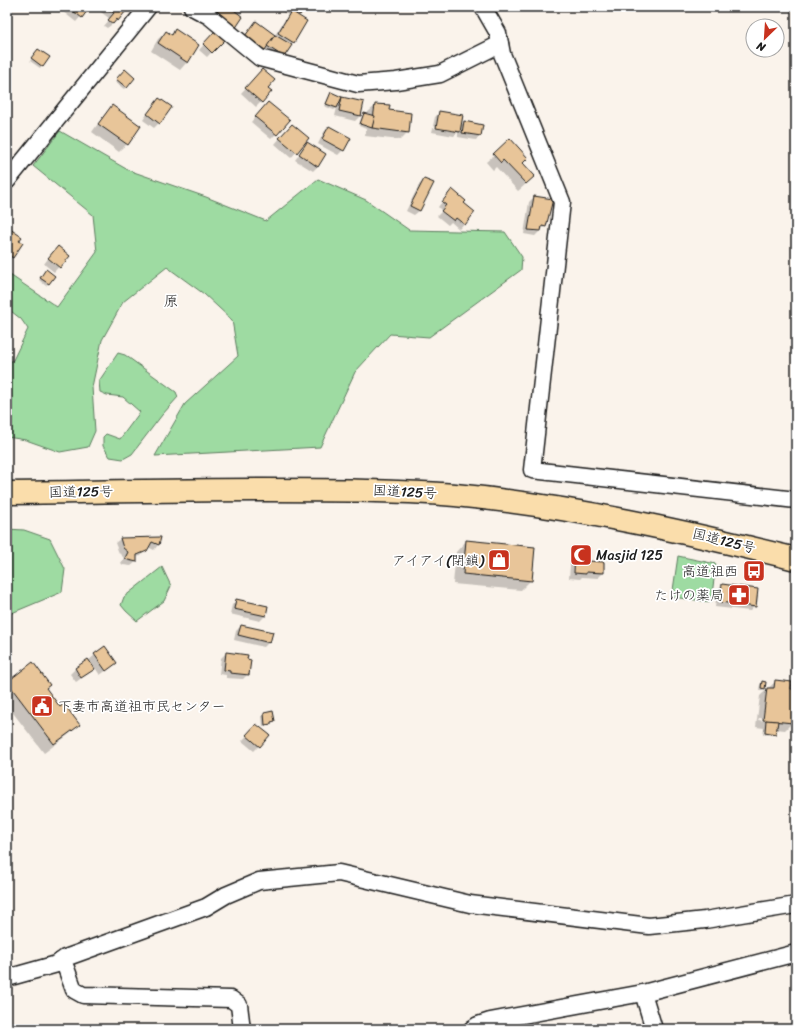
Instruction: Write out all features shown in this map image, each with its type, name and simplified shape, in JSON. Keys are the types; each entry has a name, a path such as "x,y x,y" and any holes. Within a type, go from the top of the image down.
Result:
{"highway":[{"name":"国道125号","path":"7,492 372,490 455,495 549,507 620,519 724,541 796,559"}],"street":[{"path":"7,181 148,7"},
{"path":"192,7 208,16 260,58 358,84 396,81 440,74 500,44"},
{"path":"484,7 498,33 502,54 562,202 532,470 796,500"},
{"path":"7,978 58,964 65,958 206,907 226,895 259,881 339,873 470,904 649,926 705,920 796,905"},
{"path":"472,1029 478,1025 490,1021 643,993 796,953"},
{"path":"61,961 66,968 74,990 83,995 231,999 239,1005 242,1029"},
{"path":"643,993 654,1029"}],"green space":[{"path":"60,131 128,170 206,197 266,221 318,179 366,200 409,230 505,232 522,257 521,270 429,337 390,334 355,372 320,447 155,456 185,404 238,356 232,320 204,294 167,267 123,302 102,340 92,387 95,431 88,447 60,452 26,440 7,437 7,364 13,360 28,329 21,319 7,308 7,275 10,275 57,307 97,252 93,215 33,166"},
{"path":"118,353 125,355 176,392 178,397 132,454 123,459 110,457 103,446 103,437 106,434 120,439 140,412 123,397 107,395 100,392 99,381"},
{"path":"7,529 24,530 50,539 65,569 62,592 7,615"},
{"path":"678,556 716,564 711,602 672,597"},
{"path":"162,567 171,586 164,601 137,621 121,605 124,597"}],"building":[{"path":"68,7 90,7 82,18"},
{"path":"105,7 129,7 118,21 117,19 113,24 108,20 114,13"},
{"path":"217,7 230,7 243,17 235,29 212,13"},
{"path":"287,7 305,7 300,15"},
{"path":"291,11 307,21 294,43 278,33"},
{"path":"256,21 275,35 265,50 245,36"},
{"path":"175,29 199,45 188,63 158,43 166,31 172,35"},
{"path":"215,31 225,40 212,53 203,44"},
{"path":"275,35 292,45 284,57 267,46"},
{"path":"38,49 50,57 43,67 31,58"},
{"path":"125,69 135,78 127,88 116,79"},
{"path":"262,69 275,80 268,88 272,91 262,103 245,88"},
{"path":"331,92 342,97 337,108 326,104"},
{"path":"342,97 364,102 361,116 339,111"},
{"path":"159,98 172,107 160,124 147,114"},
{"path":"268,102 290,120 277,135 255,117"},
{"path":"375,104 390,105 389,110 411,113 409,133 372,128"},
{"path":"112,105 141,126 128,145 98,124"},
{"path":"439,111 463,115 460,132 436,128"},
{"path":"364,113 375,116 372,128 360,124"},
{"path":"464,121 483,125 481,136 462,133"},
{"path":"292,124 309,138 297,153 279,138"},
{"path":"329,126 351,138 344,151 322,139"},
{"path":"510,138 528,158 523,163 535,176 526,184 503,160 501,163 493,154"},
{"path":"307,142 326,154 318,167 299,154"},
{"path":"424,179 434,183 420,211 410,206"},
{"path":"452,189 466,201 464,203 475,212 465,225 456,218 454,221 441,211 446,205 442,202"},
{"path":"534,196 553,199 546,227 542,226 541,231 528,230"},
{"path":"7,227 22,237 19,241 23,243 13,258 7,254"},
{"path":"58,246 70,256 60,268 48,258"},
{"path":"46,269 55,276 49,284 40,278"},
{"path":"161,537 159,545 152,542 147,551 137,555 137,562 125,558 128,552 123,548 120,538"},
{"name":"アイアイ(閉鎖)","path":"466,540 535,547 532,581 463,574"},
{"name":"Masjid 125","path":"575,548 588,549 588,561 604,562 604,573 574,573"},
{"name":"たけの薬局","path":"722,584 758,589 756,607 720,602"},
{"path":"236,599 268,606 266,616 234,609"},
{"path":"241,625 273,632 270,643 238,635"},
{"path":"105,646 117,663 106,671 94,654"},
{"path":"226,652 248,655 247,659 251,660 249,675 230,673 230,671 224,670"},
{"path":"88,659 95,669 81,678 75,668"},
{"path":"33,662 50,685 46,688 60,707 64,704 80,725 54,744 7,682"},
{"path":"775,680 792,682 791,689 796,689 796,716 794,716 793,723 763,720 767,688 774,688"},
{"path":"762,681 766,682 765,689 761,688"},
{"path":"273,711 275,721 271,722 271,724 265,725 264,713"},
{"path":"766,720 778,721 776,734 765,732"},
{"path":"256,724 270,735 260,747 246,735"}],"place":[{"name":"Masjid 125","path":"581,555"},
{"name":"アイアイ(閉鎖)","path":"499,560"},
{"name":"高道祖西","path":"754,571"},
{"name":"たけの薬局","path":"739,595"},
{"name":"下妻市高道祖市民センター","path":"42,706"}],"district":[{"name":"原","path":"171,301"}]}
